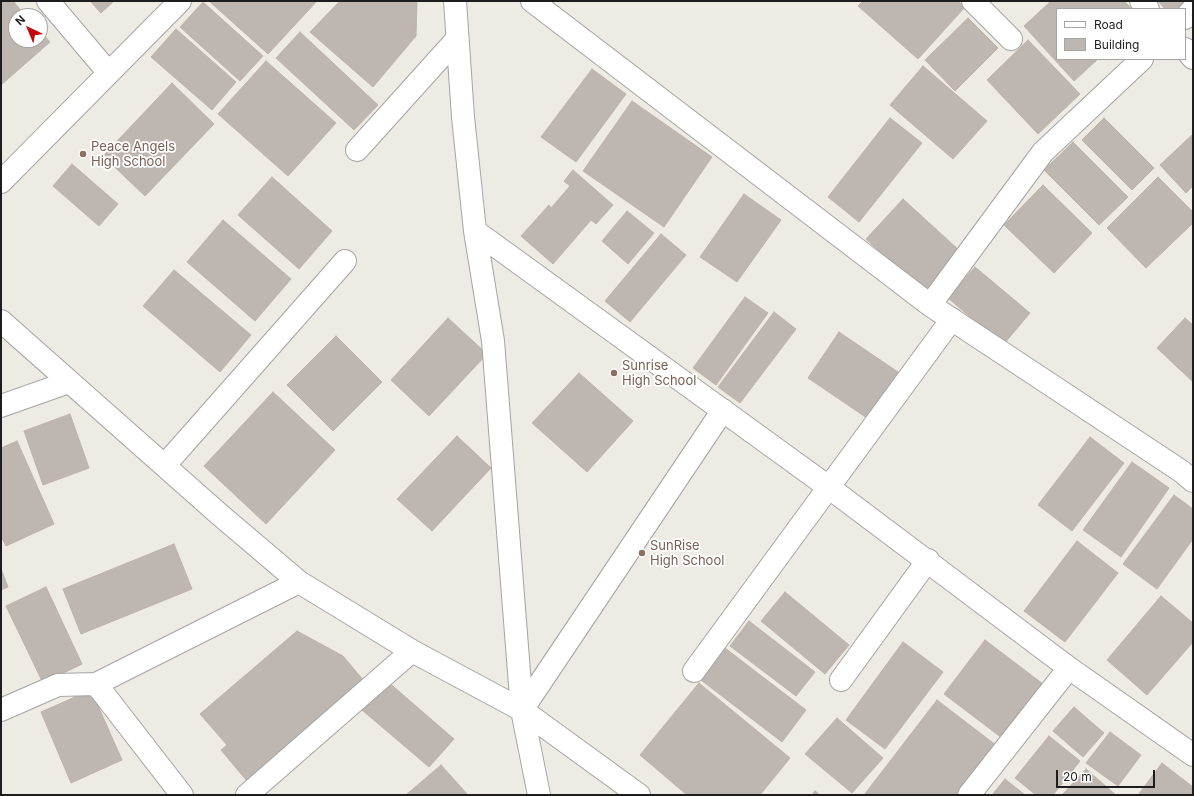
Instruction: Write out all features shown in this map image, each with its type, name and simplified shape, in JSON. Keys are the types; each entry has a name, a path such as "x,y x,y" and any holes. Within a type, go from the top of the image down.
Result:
{"street":[{"path":"48,1 108,72"},
{"path":"1,182 108,72 180,1"},
{"path":"455,1 456,39 474,231 493,341 522,710 539,795"},
{"path":"532,1 930,305 1181,471 1193,481"},
{"path":"973,1 1011,39"},
{"path":"1186,17 1193,9"},
{"path":"357,150 456,39"},
{"path":"1186,50 1193,58"},
{"path":"930,305 1043,152 1141,60"},
{"path":"474,231 828,486 928,560 1069,668 1193,755"},
{"path":"166,465 345,261"},
{"path":"694,671 828,486 952,319"},
{"path":"1,321 69,382 166,465 219,514 299,582 412,652 522,710 639,795"},
{"path":"1,406 69,382"},
{"path":"522,710 722,410"},
{"path":"841,680 928,560"},
{"path":"1,710 58,685 96,684 299,582"},
{"path":"247,795 412,652"},
{"path":"969,795 1069,668"},
{"path":"96,684 182,795"}],"building":[{"path":"1,1 13,1 19,8 8,8 8,48 43,48 1,85"},
{"path":"90,1 114,1 101,13"},
{"path":"209,1 317,1 268,54"},
{"path":"340,1 417,1 416,36 373,87 310,32"},
{"path":"863,1 958,1 965,7 918,59 858,6"},
{"path":"1051,1 1124,1 1131,8 1056,8 1056,60 1097,60 1074,81 1024,26"},
{"path":"1158,1 1193,1 1186,8 1164,8"},
{"path":"203,2 263,56 240,81 180,27"},
{"path":"968,18 998,48 955,91 925,60"},
{"path":"176,29 236,82 212,110 151,57"},
{"path":"300,32 378,105 354,130 276,58"},
{"path":"1028,40 1080,94 1038,134 987,80"},
{"path":"266,61 336,123 288,176 218,114"},
{"path":"923,66 987,121 953,159 890,105"},
{"path":"592,69 626,94 576,162 541,137"},
{"path":"172,83 214,124 145,196 103,156"},
{"path":"632,101 712,157 664,227 583,171"},
{"path":"890,118 922,143 859,222 828,197"},
{"path":"1104,118 1154,168 1132,190 1082,140"},
{"path":"1193,134 1193,186 1186,193 1160,165"},
{"path":"1073,142 1128,197 1099,225 1044,170"},
{"path":"72,164 118,204 99,226 53,186"},
{"path":"573,170 613,205 596,224 591,220 553,264 521,236 549,205 551,208 570,186 564,181"},
{"path":"272,177 332,231 299,269 238,215"},
{"path":"1158,177 1193,212 1193,223 1146,268 1107,228"},
{"path":"1043,185 1092,233 1054,273 1004,225"},
{"path":"744,194 781,220 737,282 700,257"},
{"path":"903,199 961,252 924,292 866,239"},
{"path":"627,211 654,233 628,264 602,241"},
{"path":"223,220 291,279 255,321 187,262"},
{"path":"661,234 686,255 630,322 605,301"},
{"path":"975,267 1030,313 1003,345 948,298"},
{"path":"174,270 251,335 220,372 143,306"},
{"path":"745,297 768,313 716,385 693,368"},
{"path":"774,312 796,329 740,403 718,387"},
{"path":"448,318 487,354 429,416 391,380"},
{"path":"1185,318 1193,325 1193,382 1157,348"},
{"path":"839,332 898,372 867,418 808,378"},
{"path":"336,336 382,382 333,431 287,385"},
{"path":"579,373 633,421 587,472 532,423"},
{"path":"273,392 335,450 266,524 204,466"},
{"path":"70,414 89,468 43,485 24,431"},
{"path":"457,436 491,468 432,531 397,499"},
{"path":"1090,437 1124,463 1072,531 1038,505"},
{"path":"17,441 54,524 6,546 1,536 1,448"},
{"path":"1132,462 1169,488 1121,557 1083,530"},
{"path":"1174,495 1193,509 1193,539 1157,589 1123,564"},
{"path":"1077,541 1118,573 1065,642 1024,611"},
{"path":"174,544 192,589 81,634 63,589"},
{"path":"1,569 8,587 1,590"},
{"path":"46,587 82,664 43,683 6,606"},
{"path":"785,592 849,645 825,674 761,621"},
{"path":"1161,596 1193,623 1193,642 1147,695 1107,660"},
{"path":"749,621 815,672 796,696 730,646"},
{"path":"297,631 343,656 369,687 252,787 221,750 227,745 200,714"},
{"path":"985,640 1043,684 1002,738 944,694"},
{"path":"903,642 943,672 885,749 846,720"},
{"path":"721,645 806,710 782,742 697,677"},
{"path":"387,681 454,739 429,767 362,710"},
{"path":"699,683 790,758 760,795 687,795 640,755"},
{"path":"91,690 122,760 71,783 41,712"},
{"path":"937,700 997,746 959,795 864,795"},
{"path":"1074,707 1104,733 1083,757 1053,731"},
{"path":"837,718 883,758 852,793 805,754"},
{"path":"1110,732 1141,755 1118,786 1086,763"},
{"path":"1049,736 1080,761 1053,795 1036,795 1015,778"},
{"path":"1162,763 1193,787 1193,795 1138,795"},
{"path":"441,765 468,795 406,795"},
{"path":"1086,769 1116,795 1062,795"},
{"path":"1005,779 1025,795 992,795"},
{"path":"815,791 820,795 812,795"}],"place":[{"name":"Peace Angels High School","path":"83,154"},
{"name":"Sunrise High School","path":"614,373"},
{"name":"SunRise High School","path":"642,553"}]}
